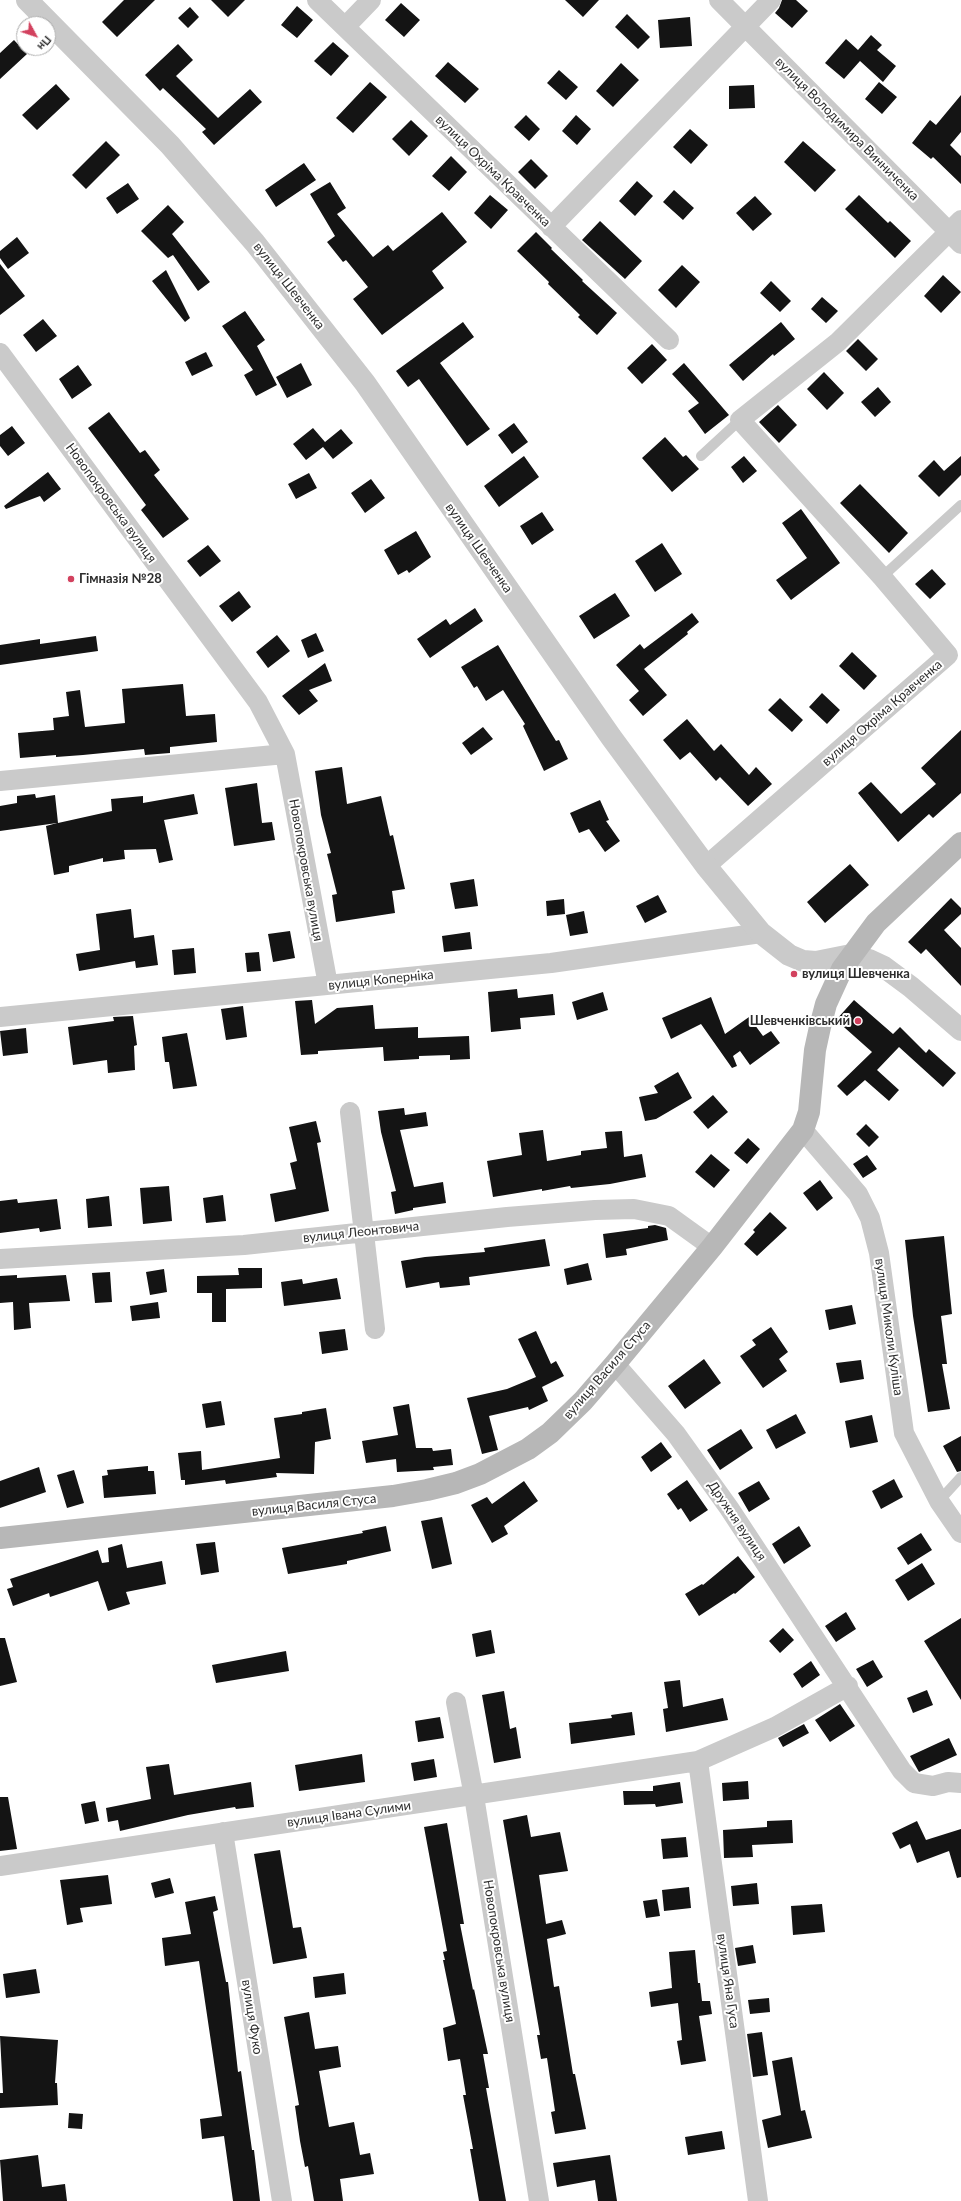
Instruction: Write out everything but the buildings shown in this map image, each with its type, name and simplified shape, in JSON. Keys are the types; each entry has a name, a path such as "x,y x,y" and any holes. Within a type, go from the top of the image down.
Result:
{"main road":[{"name":"вулиця Василя Стуса","path":"0,1538 393,1496 456,1484 507,1461 550,1433 583,1401 615,1364 712,1247 803,1130 809,1112 815,1050 826,1004 834,984 851,955 894,904 961,843"}],"street":[{"name":"вулиця Шевченка","path":"27,0 170,145 260,249 365,384 611,737 706,866 761,933 789,955 803,961 816,962 851,955 869,960 884,967 911,987 961,1030"},
{"name":"вулиця Охріма Кравченка","path":"317,0 550,227 669,340"},
{"path":"345,27 371,0"},
{"name":"вулиця Володимира Винниченка","path":"719,0 957,232 838,342 740,420"},
{"path":"550,227 771,0"},
{"name":"Новопокровська вулиця","path":"0,353 258,702 285,754 328,985"},
{"name":"вулиця Охріма Кравченка","path":"706,866 948,655 882,577 740,420"},
{"path":"0,781 285,754"},
{"name":"вулиця Коперніка","path":"0,1017 551,963 761,933"},
{"path":"350,1112 375,1329"},
{"name":"вулиця Миколи Куліша","path":"803,1130 858,1194 870,1218 879,1253 904,1433 939,1500 961,1533"},
{"name":"вулиця Леонтовича","path":"0,1259 244,1245 507,1216 634,1209 669,1216 712,1247"},
{"name":"Дружня вулиця","path":"615,1364 676,1434 725,1501 848,1686 902,1771 914,1783 933,1786 948,1782 961,1783"},
{"path":"698,1761 775,1726 848,1686"},
{"name":"Новопокровська вулиця","path":"456,1702 474,1796 539,2201"},
{"name":"вулиця Івана Сулими","path":"0,1866 474,1796 698,1761"},
{"name":"вулиця Яна Гуса","path":"698,1761 758,2201"},
{"name":"вулиця Фуко","path":"223,1832 282,2201"}],"lane":[{"path":"701,456 740,420"},
{"path":"882,577 961,505"},
{"path":"939,1500 961,1477"}],"place":[{"name":"Гімназія №28","path":"71,579"},
{"name":"вулиця Шевченка","path":"794,974"},
{"name":"Шевченківський","path":"858,1021"}]}
